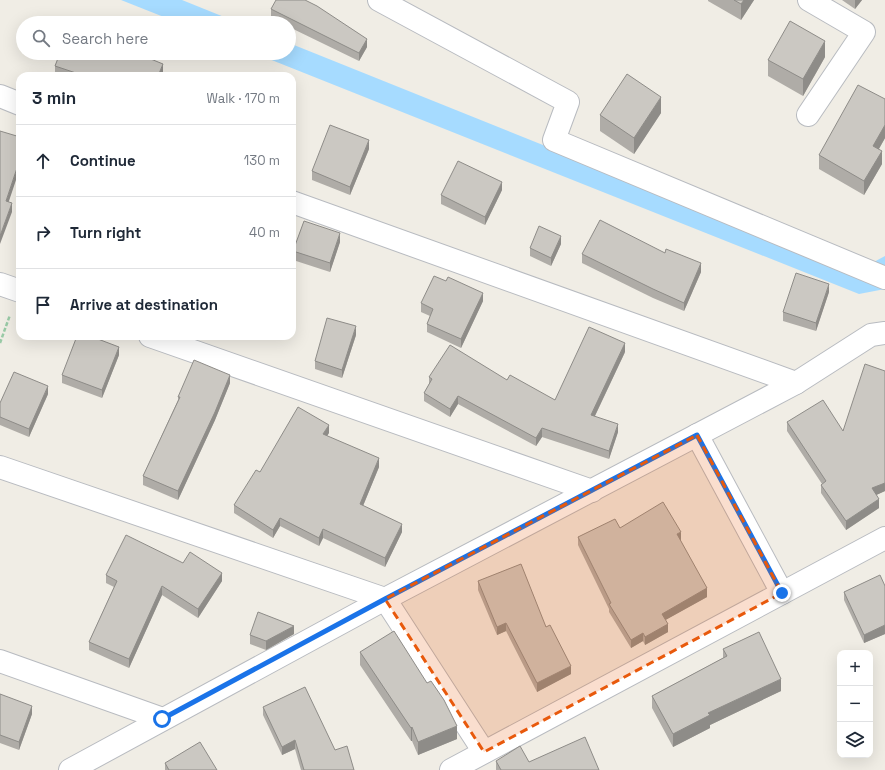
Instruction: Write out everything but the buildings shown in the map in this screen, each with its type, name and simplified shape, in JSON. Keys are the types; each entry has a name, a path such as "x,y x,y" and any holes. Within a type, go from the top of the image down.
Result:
{"street":[{"path":"379,0 568,102 554,140 885,278"},
{"path":"808,115 864,32 809,0"},
{"path":"0,96 16,102"},
{"path":"296,203 796,383"},
{"path":"0,284 16,290"},
{"path":"76,768 162,719 385,599 796,383 871,335 885,333"},
{"path":"161,340 592,491"},
{"path":"697,435 782,593"},
{"path":"0,467 385,599 484,752"},
{"path":"451,770 782,593 884,542"},
{"path":"0,661 162,719"}],"highlighted area":[{"path":"697,435 782,593 484,752 385,599"}],"water":[{"path":"121,0 182,0 222,16 161,16"},
{"path":"296,46 857,271 885,256 885,289 859,294 272,60 296,60"}],"route":[{"path":"162,719 385,599 697,435 782,593"}]}
